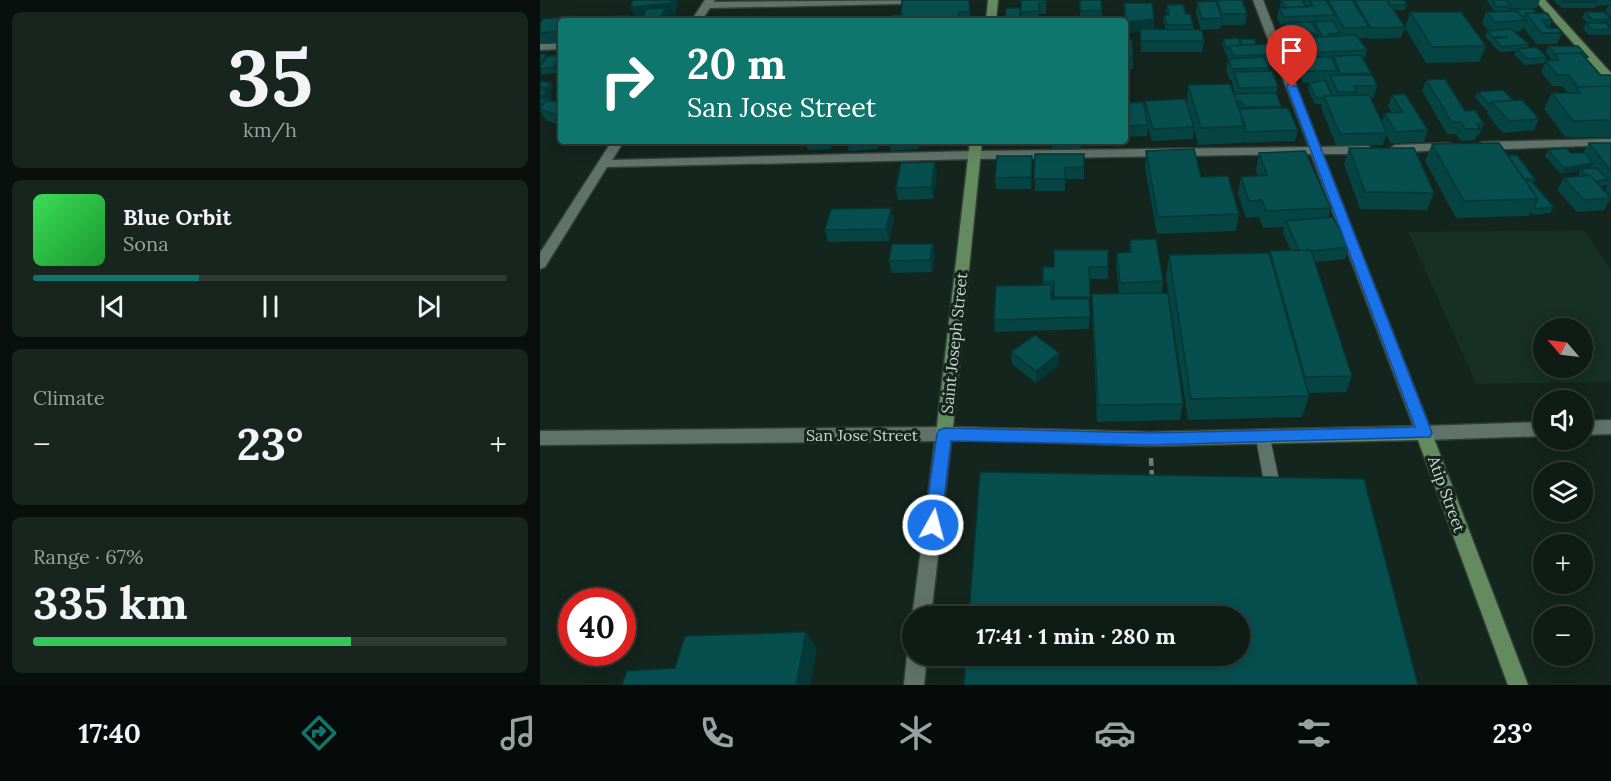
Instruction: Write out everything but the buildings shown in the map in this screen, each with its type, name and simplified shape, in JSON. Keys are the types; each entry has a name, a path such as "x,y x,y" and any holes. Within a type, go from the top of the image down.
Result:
{"main road":[{"path":"991,18 993,0"},
{"path":"1540,0 1611,79"},
{"name":"Saint Joseph Street","path":"944,434 975,148"},
{"name":"San Jose Street","path":"944,434 1150,439 1424,433"},
{"name":"Atip Street","path":"1424,433 1518,685"}],"street":[{"path":"698,18 708,3 943,0"},
{"name":"Atip Street","path":"1258,0 1424,433"},
{"path":"540,47 558,46"},
{"path":"603,164 975,148 1317,152 1611,142"},
{"path":"540,264 616,144"},
{"path":"1593,428 1611,427"},
{"name":"San Jose Street","path":"1424,433 1533,429"},
{"name":"San Jose Street","path":"540,438 944,434"},
{"name":"Saint Joseph Street","path":"922,606 944,434"},
{"path":"914,685 916,666"}],"lane":[{"path":"1263,438 1276,507"}],"path":[{"path":"1150,439 1152,485"}],"shaded area":[{"path":"1584,230 1611,270 1611,382 1476,384 1408,232"}],"route":[{"path":"933,525 944,434 1150,439 1424,433 1292,87"}]}
